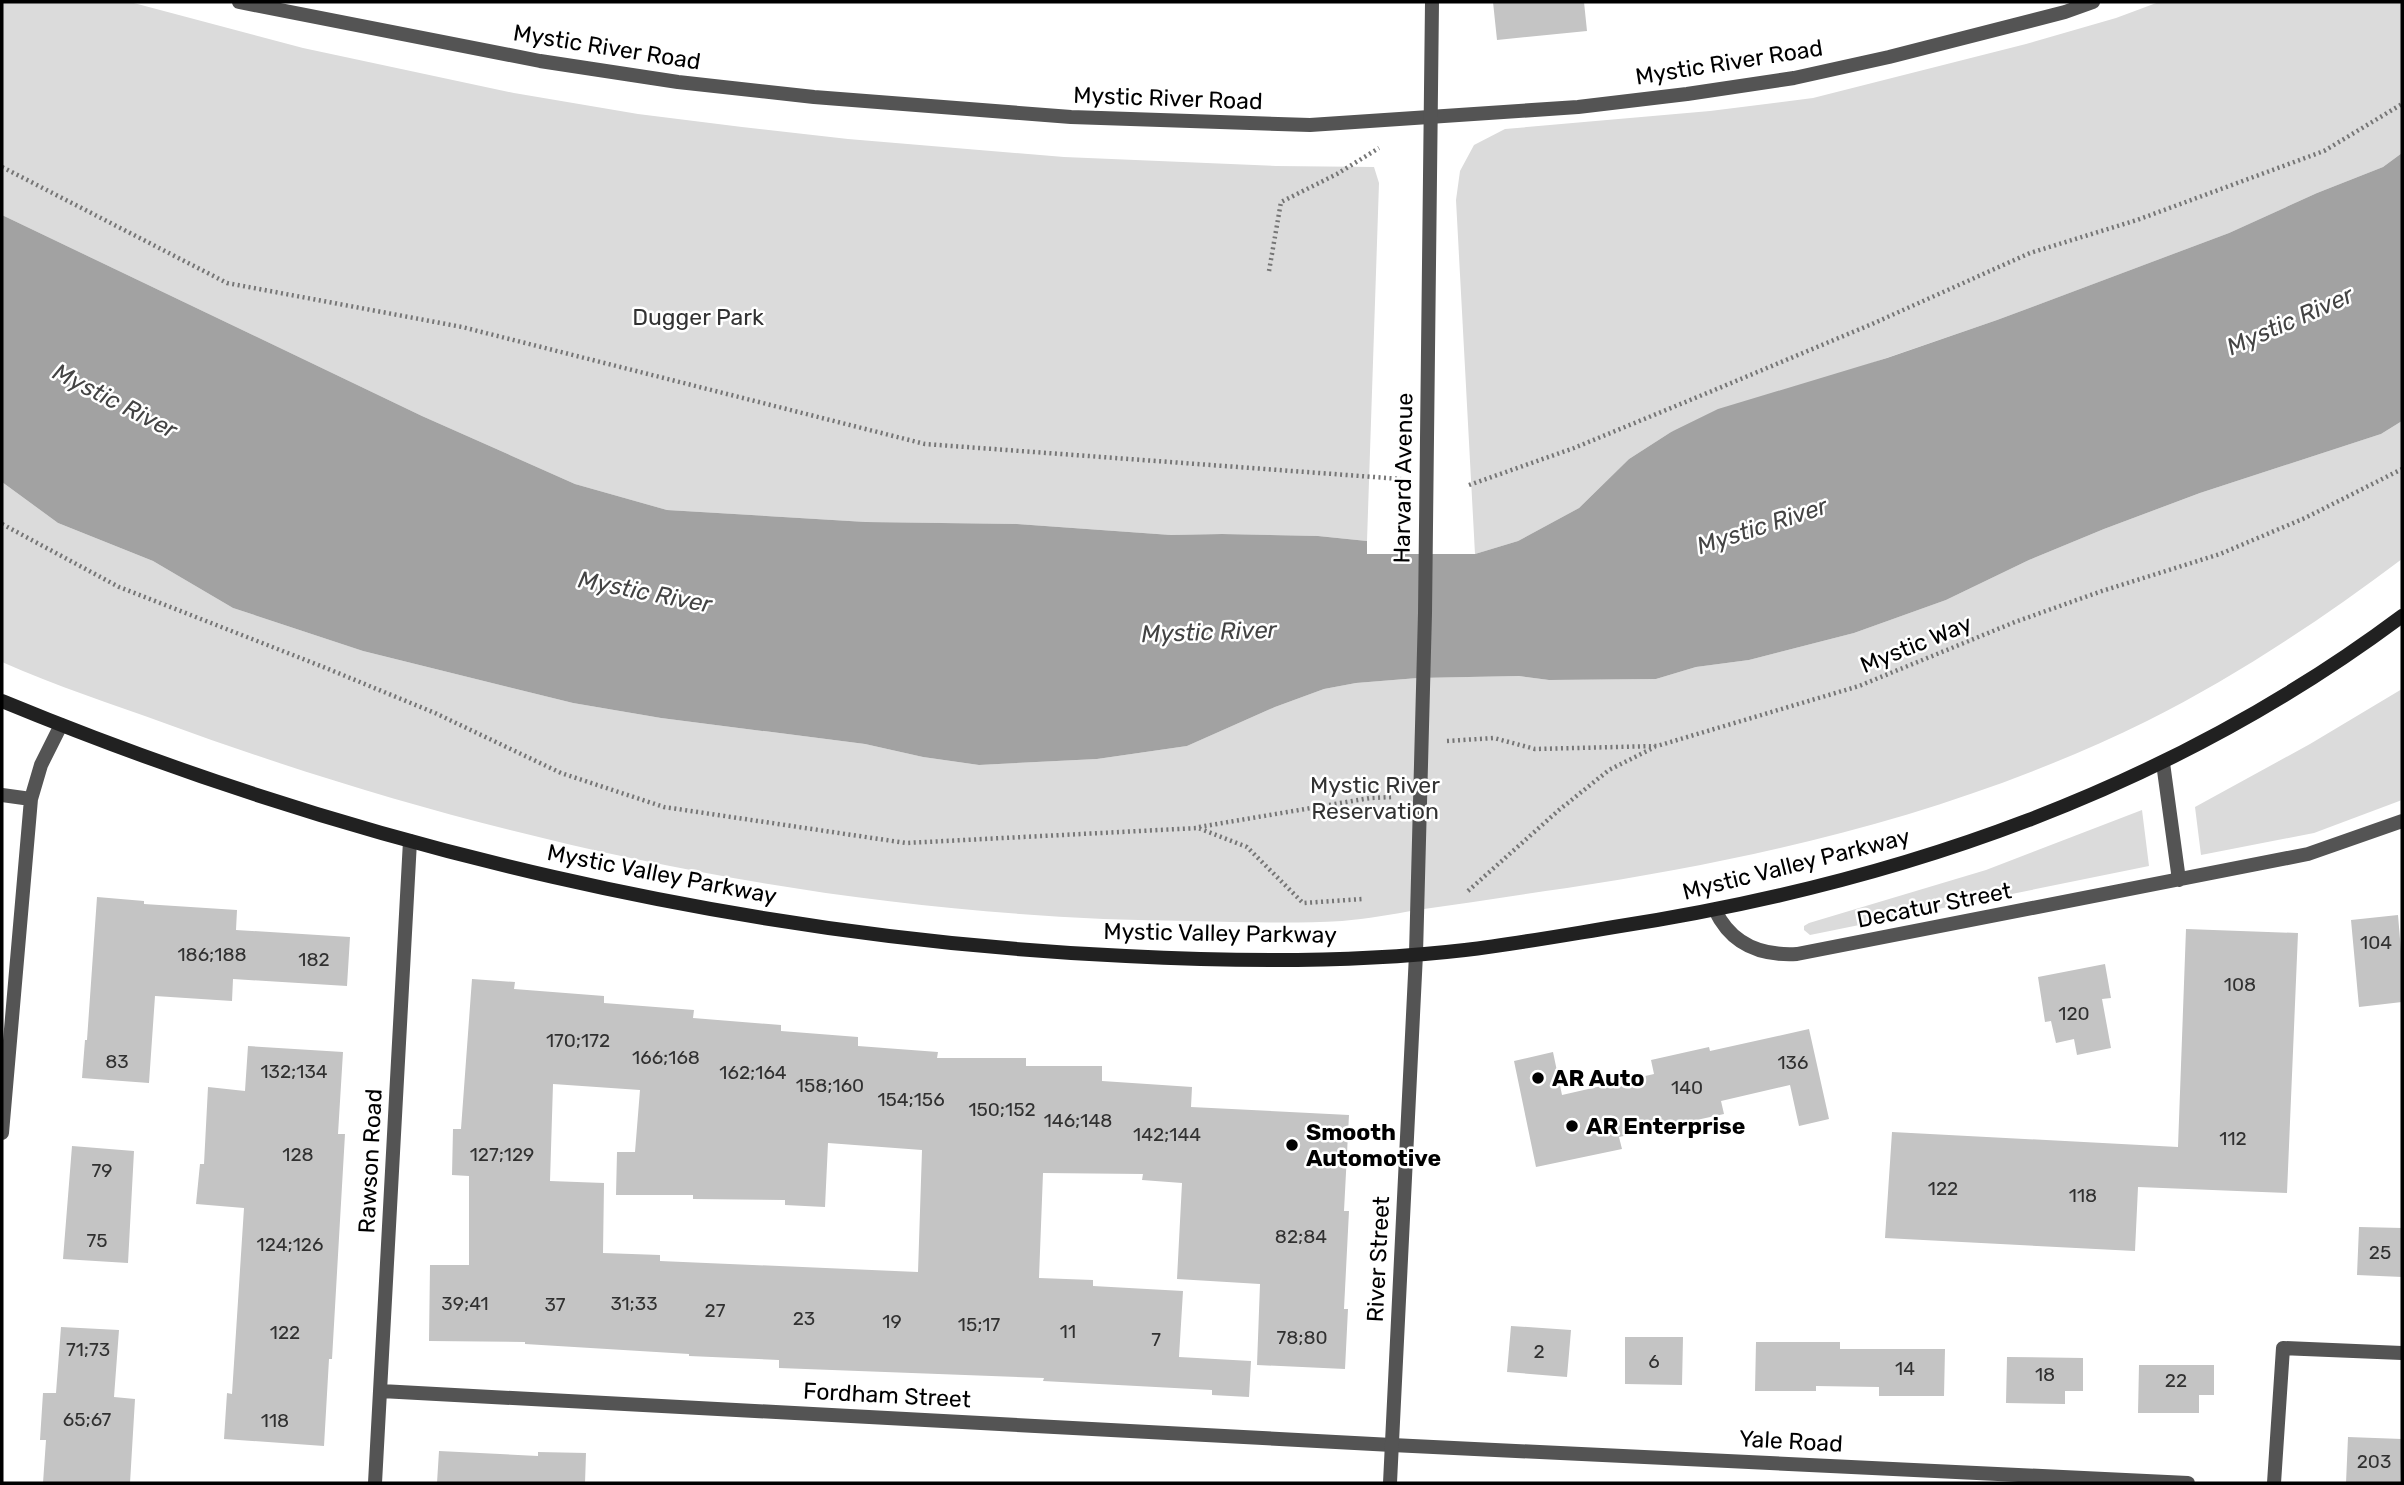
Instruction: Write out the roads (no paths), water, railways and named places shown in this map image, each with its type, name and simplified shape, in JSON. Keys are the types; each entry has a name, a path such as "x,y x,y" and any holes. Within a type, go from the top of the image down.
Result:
{"main road":[{"name":"Mystic Valley Parkway","path":"2,701 61,725 289,805 410,841 555,877 809,926 922,942 1067,954 1220,961 1463,950 1715,910 1810,889 1939,852 2065,807 2163,763 2304,682 2402,616"}],"street":[{"name":"Mystic River Road","path":"239,2 540,61 678,82 814,97 1071,117 1310,125 1578,107 1794,78 1900,54 2065,12 2093,2"},
{"name":"Harvard Avenue","path":"1416,954 1432,2"},
{"path":"2,1133 31,799 41,765 61,725"},
{"path":"2163,763 2179,880"},
{"path":"2,795 31,799"},
{"name":"Decatur Street","path":"1715,910 1733,935 1749,946 1768,953 1797,954 2322,850 2402,821"},
{"name":"Rawson Road","path":"375,1483 410,841"},
{"name":"River Street","path":"1390,1483 1416,954"},
{"path":"2274,1483 2283,1348 2402,1353"},
{"name":"Fordham Street","path":"380,1391 1392,1445"},
{"name":"Yale Road","path":"1392,1445 2188,1483"}],"water":[{"name":"Mystic River","path":"2402,153 2402,421 2381,434 2200,493 2104,529 2029,560 1946,600 1854,633 1749,660 1696,667 1656,679 1549,680 1519,676 1418,678 1356,683 1324,689 1275,707 1187,746 1097,759 979,765 923,757 865,744 661,718 573,703 363,651 233,608 153,561 58,523 2,482 2,215 422,416 575,484 667,510 866,522 1017,524 1171,535 1318,536 1367,541 1367,554 1475,554 1518,541 1579,508 1629,459 1671,432 1718,409 1887,358 1997,320 2229,233 2317,193 2383,167"}],"place":[{"name":"AR Auto","path":"1538,1078"},
{"name":"AR Enterprise","path":"1572,1126"},
{"name":"Smooth Automotive","path":"1292,1145"}],"park label":[{"name":"Dugger Park","path":"698,317"},
{"name":"Mystic River Reservation","path":"1375,798"}]}
